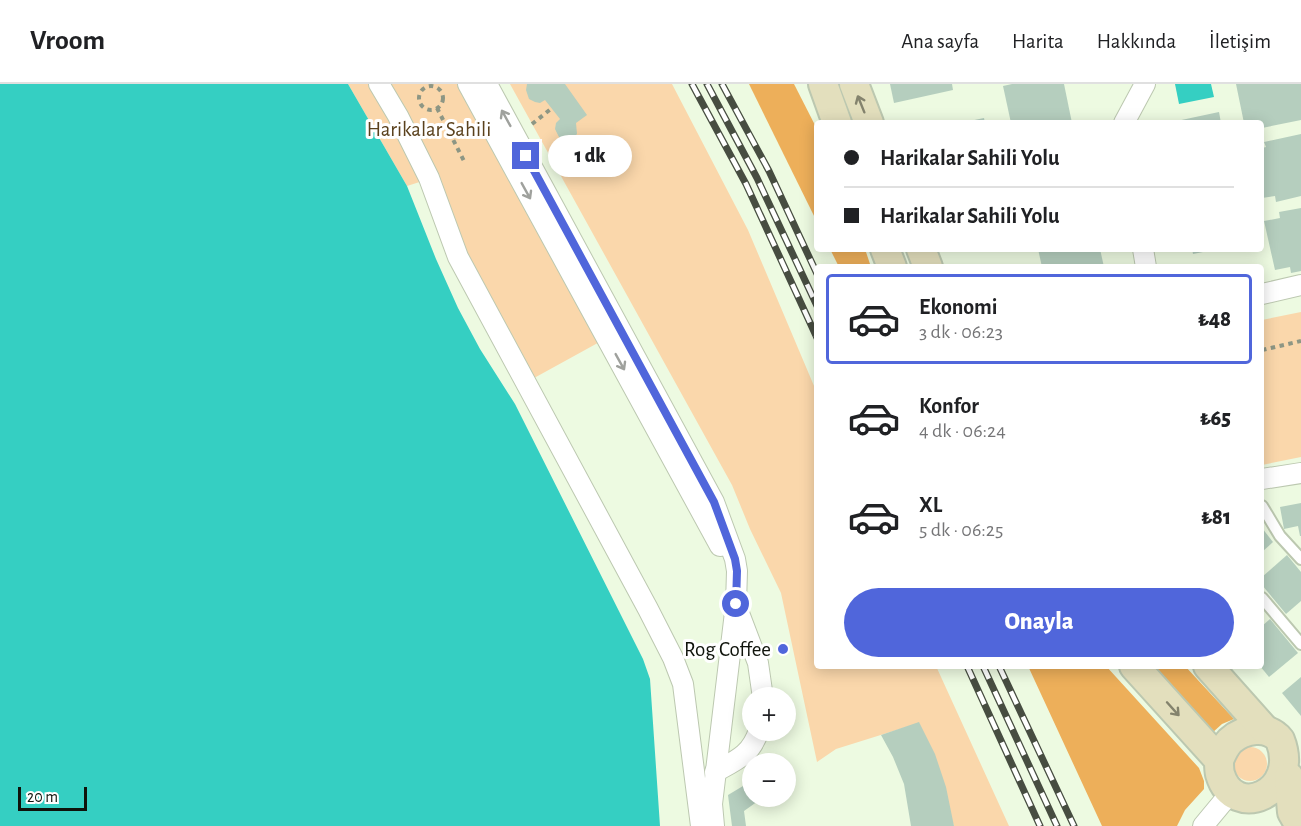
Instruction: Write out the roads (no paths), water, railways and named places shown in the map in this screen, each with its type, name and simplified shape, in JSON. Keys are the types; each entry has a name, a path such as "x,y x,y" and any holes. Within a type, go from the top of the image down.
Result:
{"main road":[{"path":"823,84 836,120"},
{"path":"854,84 868,120"},
{"path":"1137,669 1219,760"},
{"path":"1211,669 1265,730 1277,736 1286,748 1294,765 1292,812 1300,826"},
{"path":"1265,730 1240,733 1224,748 1219,760 1220,774 1286,826"},
{"path":"1244,795 1270,795 1282,788 1294,765"}],"street":[{"path":"379,84 429,178 458,257 643,598 673,658 683,684 701,826"},
{"path":"468,84 723,550 736,604 758,663 761,687"},
{"path":"487,84 714,502 735,559 736,604 715,772 712,804 714,826"},
{"path":"1126,120 1145,84"},
{"path":"1264,294 1301,285"},
{"path":"1264,479 1301,473"},
{"path":"715,772 742,757 756,741"},
{"path":"1203,826 1244,795"}],"lane":[{"path":"1264,509 1280,536 1301,558"},
{"path":"1264,600 1301,644"}],"water":[{"path":"0,84 348,84 407,186 458,308 480,349 515,404 643,659 650,679 660,826 0,826"},
{"path":"1175,84 1211,84 1214,97 1179,104"}],"railway":[{"path":"692,84 746,184 814,331"},
{"path":"707,84 757,178 814,299"},
{"path":"722,84 769,171 814,267"},
{"path":"968,669 1040,826"},
{"path":"984,669 1057,826"},
{"path":"1000,669 1074,826"}],"place":[{"name":"Rog Coffee","path":"783,649"}],"park label":[{"name":"Harikalar Sahili","path":"429,129"}]}
